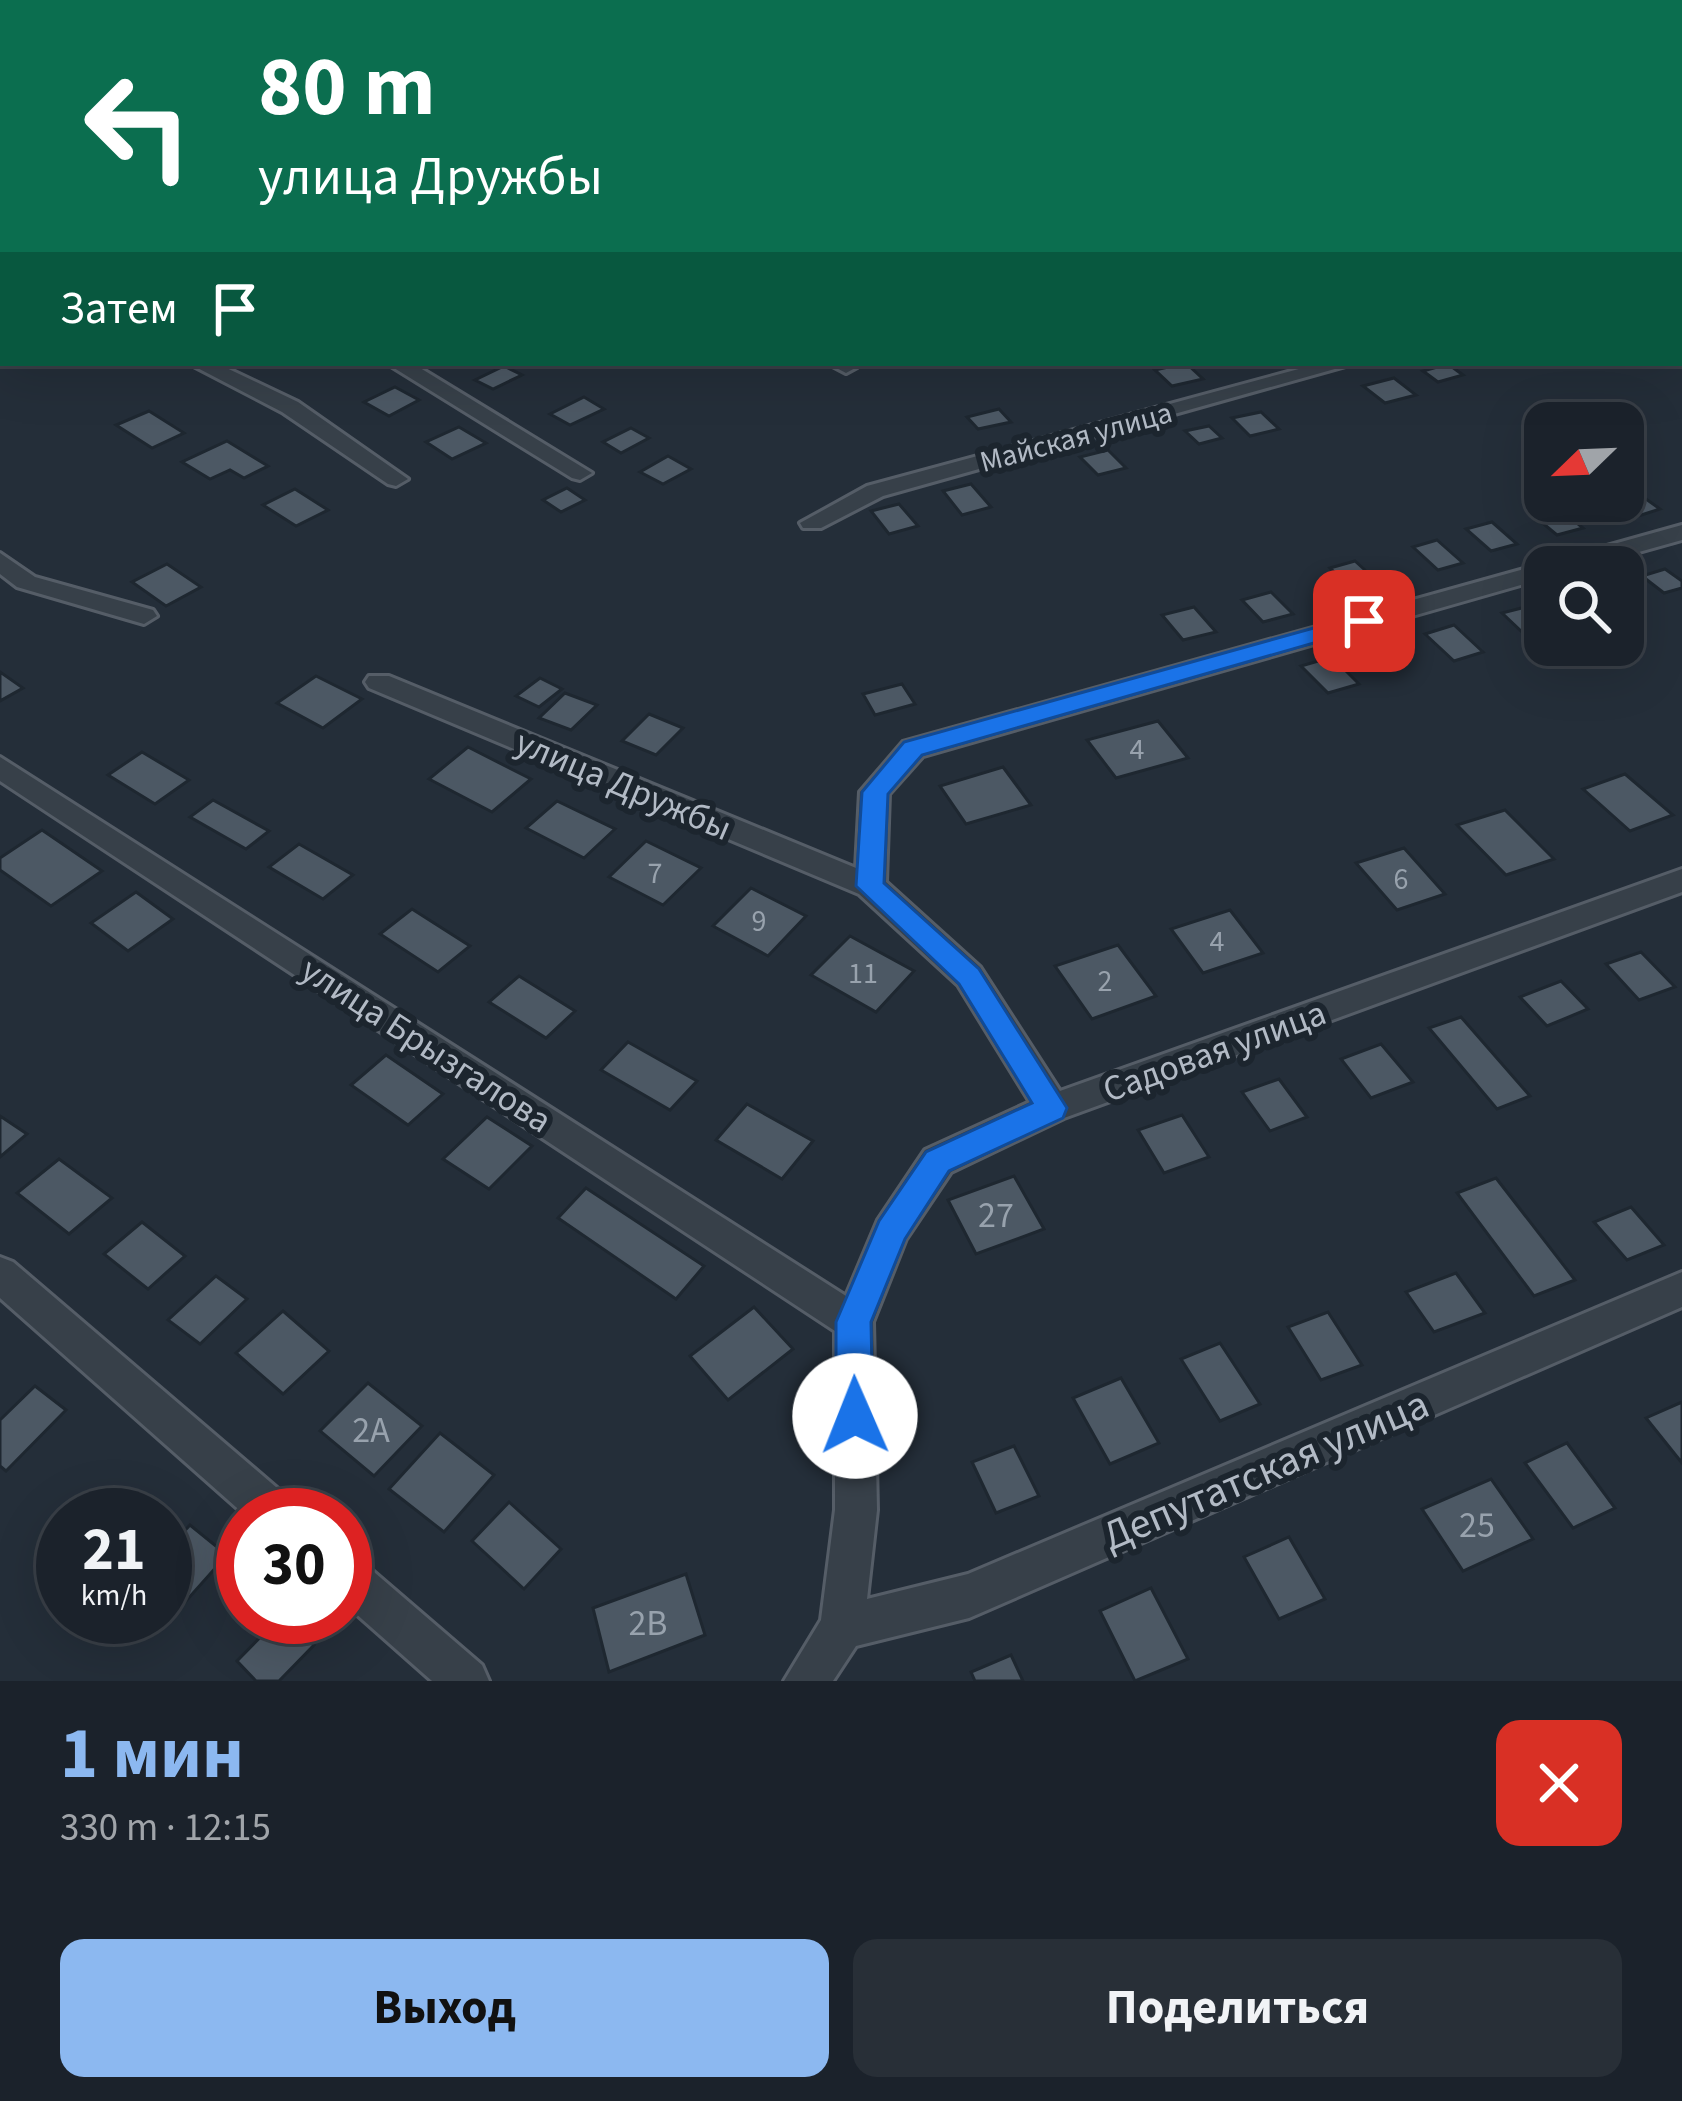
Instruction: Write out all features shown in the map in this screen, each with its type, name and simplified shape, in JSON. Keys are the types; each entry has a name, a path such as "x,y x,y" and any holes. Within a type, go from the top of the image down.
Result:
{"street":[{"path":"205,366 290,407 396,479"},
{"path":"402,366 580,473"},
{"name":"Майская улица","path":"812,524 875,491 1334,366"},
{"path":"1632,546 1682,532"},
{"path":"0,561 26,582 144,616"},
{"path":"870,886 875,792 913,748 1524,576"},
{"name":"улица Дружбы","path":"379,682 870,886 969,976 1052,1108"},
{"name":"улица Брызгалова","path":"0,767 854,1322"},
{"name":"Садовая улица","path":"842,1627 856,1510 854,1322 891,1231 938,1161 1052,1108 1682,880"},
{"path":"0,1274 245,1488"},
{"name":"Депутатская улица","path":"842,1627 969,1596 1682,1289"},
{"path":"372,1599 466,1681"},
{"path":"807,1681 842,1627"}],"building":[{"path":"504,366 522,375 493,389 475,380"},
{"path":"1189,366 1203,379 1172,386 1155,370"},
{"path":"1451,366 1463,375 1438,382 1423,371"},
{"path":"1394,378 1416,395 1385,403 1363,386"},
{"path":"395,387 419,400 389,416 364,402"},
{"path":"584,397 604,409 570,425 550,414"},
{"path":"999,409 1011,422 978,429 967,417"},
{"path":"149,411 184,433 152,448 116,425"},
{"path":"1261,412 1279,429 1250,436 1232,418"},
{"path":"1209,426 1222,438 1199,444 1185,431"},
{"path":"459,427 486,443 452,459 426,442"},
{"path":"631,428 649,438 621,453 603,442"},
{"path":"227,441 268,466 244,478 230,470 210,479 182,462"},
{"path":"1108,450 1126,468 1098,475 1080,457"},
{"path":"668,456 691,469 663,484 640,472"},
{"path":"971,484 991,507 962,515 943,491"},
{"path":"567,488 585,500 561,512 543,500"},
{"path":"295,489 328,510 296,526 263,505"},
{"path":"1644,498 1660,509 1644,514"},
{"path":"899,504 918,526 889,534 871,511"},
{"path":"1492,522 1517,544 1491,551 1466,529"},
{"path":"1541,522 1576,522 1583,528 1557,535"},
{"path":"1437,540 1463,563 1438,570 1413,547"},
{"path":"1355,561 1377,581 1351,588 1330,568"},
{"path":"167,564 201,587 166,606 132,582"},
{"path":"1665,569 1682,581 1682,588 1664,593 1644,575"},
{"path":"1271,592 1293,614 1263,622 1242,600"},
{"path":"1194,607 1216,632 1183,640 1162,615"},
{"path":"1524,607 1524,634 1502,613"},
{"path":"1454,625 1483,652 1454,661 1425,634"},
{"path":"1332,657 1359,684 1328,693 1301,666"},
{"path":"0,672 23,688 0,701"},
{"path":"316,676 362,699 323,728 277,703"},
{"path":"540,678 562,689 539,707 516,696"},
{"path":"902,684 915,704 875,715 863,694"},
{"path":"565,693 597,705 571,730 539,718"},
{"path":"649,714 683,728 656,755 622,741"},
{"path":"1158,721 1188,758 1116,778 1087,740"},
{"path":"468,747 531,779 492,812 429,779"},
{"path":"142,752 189,780 155,804 108,775"},
{"path":"1003,767 1031,805 966,824 940,786"},
{"path":"1625,774 1673,815 1630,831 1583,789"},
{"path":"213,800 269,831 246,849 190,817"},
{"path":"557,801 615,829 584,858 526,828"},
{"path":"1505,810 1554,859 1506,875 1457,825"},
{"path":"42,830 102,871 51,906 0,870 0,858"},
{"path":"646,841 701,868 663,905 609,877"},
{"path":"299,844 353,875 323,899 269,867"},
{"path":"1404,848 1445,894 1397,910 1356,863"},
{"path":"751,888 806,916 768,956 713,926"},
{"path":"136,892 173,919 128,951 91,923"},
{"path":"412,909 470,946 438,972 380,934"},
{"path":"1230,910 1263,953 1203,973 1171,929"},
{"path":"850,936 914,971 876,1012 811,975"},
{"path":"1118,945 1156,996 1092,1019 1055,966"},
{"path":"1641,952 1675,987 1639,1000 1606,964"},
{"path":"519,976 575,1011 546,1038 489,1002"},
{"path":"1561,981 1588,1009 1547,1026 1520,997"},
{"path":"1461,1017 1530,1096 1497,1109 1429,1028"},
{"path":"628,1042 697,1081 670,1110 601,1070"},
{"path":"1381,1044 1413,1082 1371,1098 1341,1059"},
{"path":"386,1055 443,1094 408,1125 351,1085"},
{"path":"1279,1079 1307,1117 1270,1131 1242,1092"},
{"path":"747,1104 813,1141 782,1179 716,1140"},
{"path":"1182,1115 1209,1157 1164,1173 1138,1130"},
{"path":"0,1116 27,1134 0,1157"},
{"path":"487,1117 532,1146 489,1189 443,1159"},
{"path":"59,1159 112,1198 69,1234 17,1193"},
{"path":"1014,1176 1044,1229 976,1254 948,1200"},
{"path":"1496,1178 1575,1280 1534,1296 1457,1193"},
{"path":"586,1188 704,1266 676,1299 558,1218"},
{"path":"1631,1207 1664,1245 1627,1260 1594,1222"},
{"path":"142,1222 185,1256 148,1289 104,1254"},
{"path":"1456,1273 1485,1313 1434,1332 1406,1292"},
{"path":"216,1276 247,1299 200,1344 168,1320"},
{"path":"754,1307 793,1349 728,1400 690,1356"},
{"path":"283,1311 329,1351 283,1394 236,1353"},
{"path":"1328,1312 1362,1365 1321,1380 1288,1327"},
{"path":"1220,1343 1260,1404 1220,1421 1181,1359"},
{"path":"1121,1378 1159,1443 1110,1464 1073,1398"},
{"path":"368,1383 422,1426 374,1476 320,1431"},
{"path":"35,1386 66,1410 6,1471 0,1466 0,1420"},
{"path":"1682,1402 1682,1463 1646,1418"},
{"path":"440,1433 494,1475 444,1532 389,1489"},
{"path":"1567,1443 1615,1508 1573,1528 1525,1463"},
{"path":"1014,1446 1039,1496 996,1513 972,1462"},
{"path":"1491,1479 1533,1539 1463,1571 1422,1509"},
{"path":"509,1502 561,1549 524,1589 472,1541"},
{"path":"192,1527 216,1546 216,1567 192,1594"},
{"path":"1289,1537 1325,1599 1279,1619 1244,1557"},
{"path":"686,1574 705,1635 609,1672 593,1608"},
{"path":"1151,1588 1188,1659 1135,1681 1100,1611"},
{"path":"254,1644 314,1645 279,1681 256,1681 237,1661"},
{"path":"1011,1655 1023,1681 975,1681 971,1672"}],"route":[{"path":"855,1416 854,1322 891,1231 938,1161 1052,1108 969,976 870,886 875,792 913,748 1364,621"}]}
